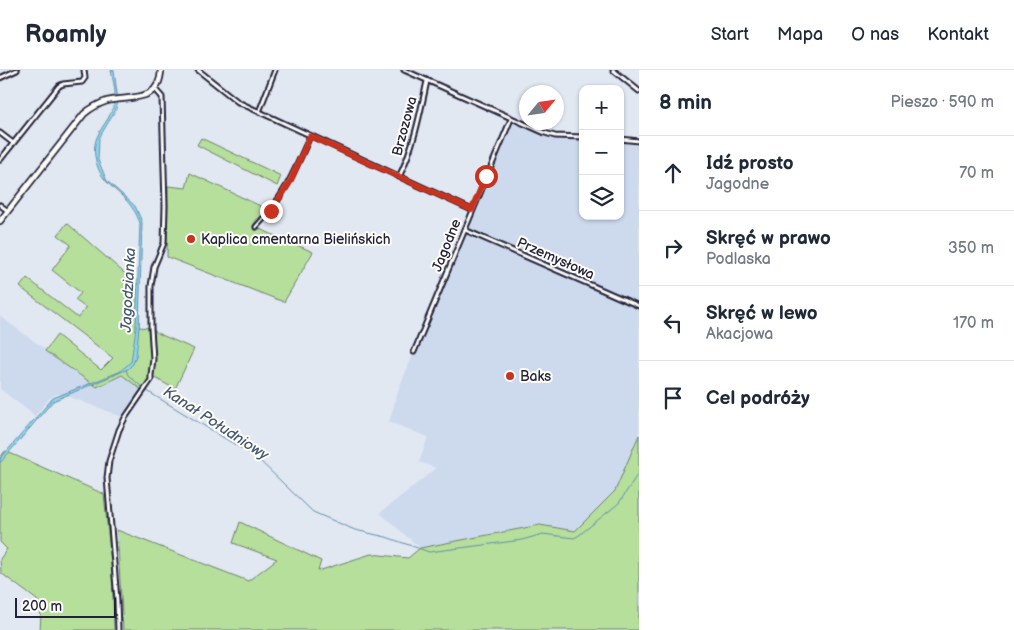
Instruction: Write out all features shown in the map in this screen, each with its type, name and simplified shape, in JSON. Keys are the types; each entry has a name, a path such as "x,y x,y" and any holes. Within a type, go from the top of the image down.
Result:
{"main road":[{"path":"0,221 81,117 92,108 110,101 143,96 155,89 160,80 160,70"}],"street":[{"path":"0,78 17,70"},
{"path":"0,160 59,86 82,82 85,78 84,70"},
{"path":"198,70 238,102 472,210"},
{"path":"259,112 275,70"},
{"path":"404,70 545,133 555,136 579,137"},
{"path":"414,75 417,70"},
{"path":"613,70 639,91"},
{"name":"Brzozowa","path":"399,177 415,136 427,81"},
{"path":"118,630 108,478 109,461 125,418 150,380 153,359 151,286 154,267 164,244 165,206 162,98 155,89"},
{"name":"Jagodne","path":"414,352 511,119"},
{"path":"0,133 13,143"},
{"path":"256,227 271,211 290,182 310,136"},
{"path":"624,140 639,140"},
{"path":"0,205 8,211"},
{"name":"Przemysłowa","path":"465,230 639,306"}],"shaded area":[{"path":"511,119 519,122 519,130 538,130 545,133 579,137 579,220 624,220 624,139 639,141 639,435 616,491 575,531 540,525 420,548 380,513 436,468 419,462 428,437 389,422 399,388"},
{"path":"0,316 96,387 122,375 143,391 125,418 62,394 56,394 49,399 35,416 0,389"}],"green space":[{"path":"201,138 281,176 277,186 197,145"},
{"path":"190,173 269,210 256,220 253,226 313,252 284,302 167,257 168,186 186,188"},
{"path":"67,223 139,286 139,327 151,328 157,333 194,349 175,389 155,378 143,391 122,375 97,387 45,351 57,335 101,370 113,358 20,287 27,278 78,318 86,308 75,300 81,293 52,270 71,245 58,235"},
{"path":"639,435 639,630 123,630 117,530 248,581 277,559 233,543 240,522 321,561 318,571 371,554 408,558 420,548 540,525 575,531 615,491"},
{"path":"5,451 104,494 112,572 114,630 40,630 41,615 37,600 1,573 0,559 7,549 0,542 0,458"}],"water":[{"path":"111,70 114,70 118,101 116,109 99,138 98,160 107,181 135,206 142,222 139,327 136,356 133,364 128,369 53,401 0,463 0,459 53,398 119,372 131,362 136,328 140,223 128,203 102,176 96,161 95,151 97,136 112,112 115,100"}],"waterway":[{"name":"Kanał Południowy","path":"126,370 128,375 142,387"},
{"name":"Kanał Południowy","path":"147,391 257,458 313,512 355,530 386,537 429,552 522,540 543,534 574,538 619,503 639,472"}],"place":[{"name":"Kaplica cmentarna Bielińskich","path":"191,239"},
{"name":"Baks","path":"510,376"}],"route":[{"path":"271,211 290,182 310,136 472,210 486,176"}],"water label":[{"name":"Jagodzianka","path":"128,290"}]}
